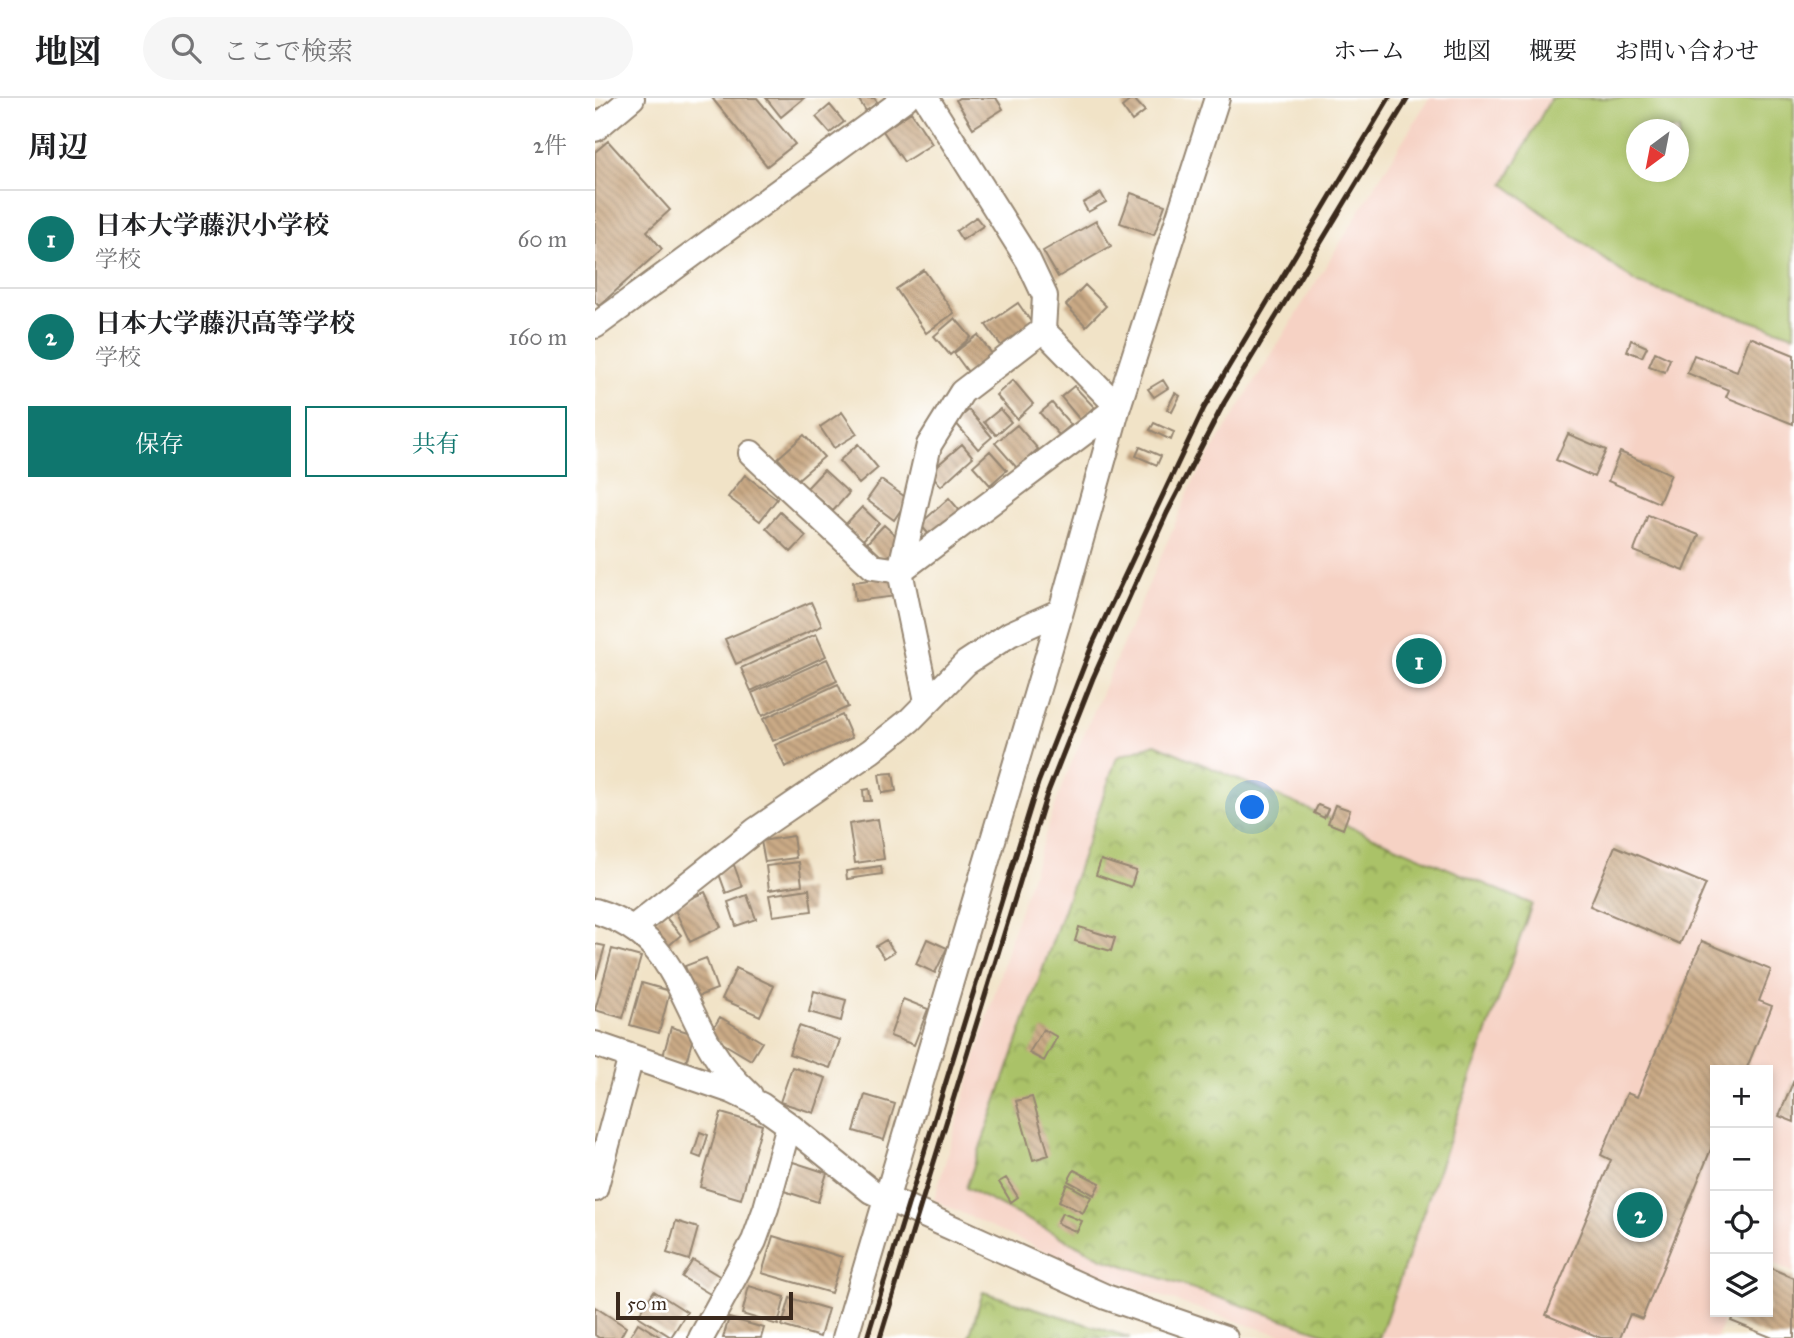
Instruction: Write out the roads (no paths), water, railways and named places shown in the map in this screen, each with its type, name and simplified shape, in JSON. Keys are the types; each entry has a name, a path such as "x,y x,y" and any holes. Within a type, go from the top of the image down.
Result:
{"street":[{"path":"595,129 632,98"},
{"path":"595,326 906,98"},
{"path":"926,98 1028,260 1045,296 1043,330 1118,407"},
{"path":"845,1338 1061,611 1118,407 1217,98"},
{"path":"927,701 900,571 929,445 962,393 1043,330"},
{"path":"751,453 873,567 900,571 1118,407"},
{"path":"633,928 756,830 871,751 910,720 966,663 1010,634 1061,611"},
{"path":"595,911 633,928 650,942 673,971 712,1049 730,1076 761,1105 871,1191 1106,1297 1224,1338"},
{"path":"595,1044 732,1091 761,1105"},
{"path":"595,1189 631,1057"},
{"path":"701,1338 754,1241 789,1125"}],"railway":[{"path":"867,1338 1038,783 1093,643 1204,408 1389,98"},
{"path":"880,1338 1046,797 1093,678 1167,513 1224,403 1408,98"}],"place":[{"name":"日本大学藤沢小学校","path":"1419,661"},
{"name":"日本大学藤沢高等学校","path":"1640,1215"}]}
